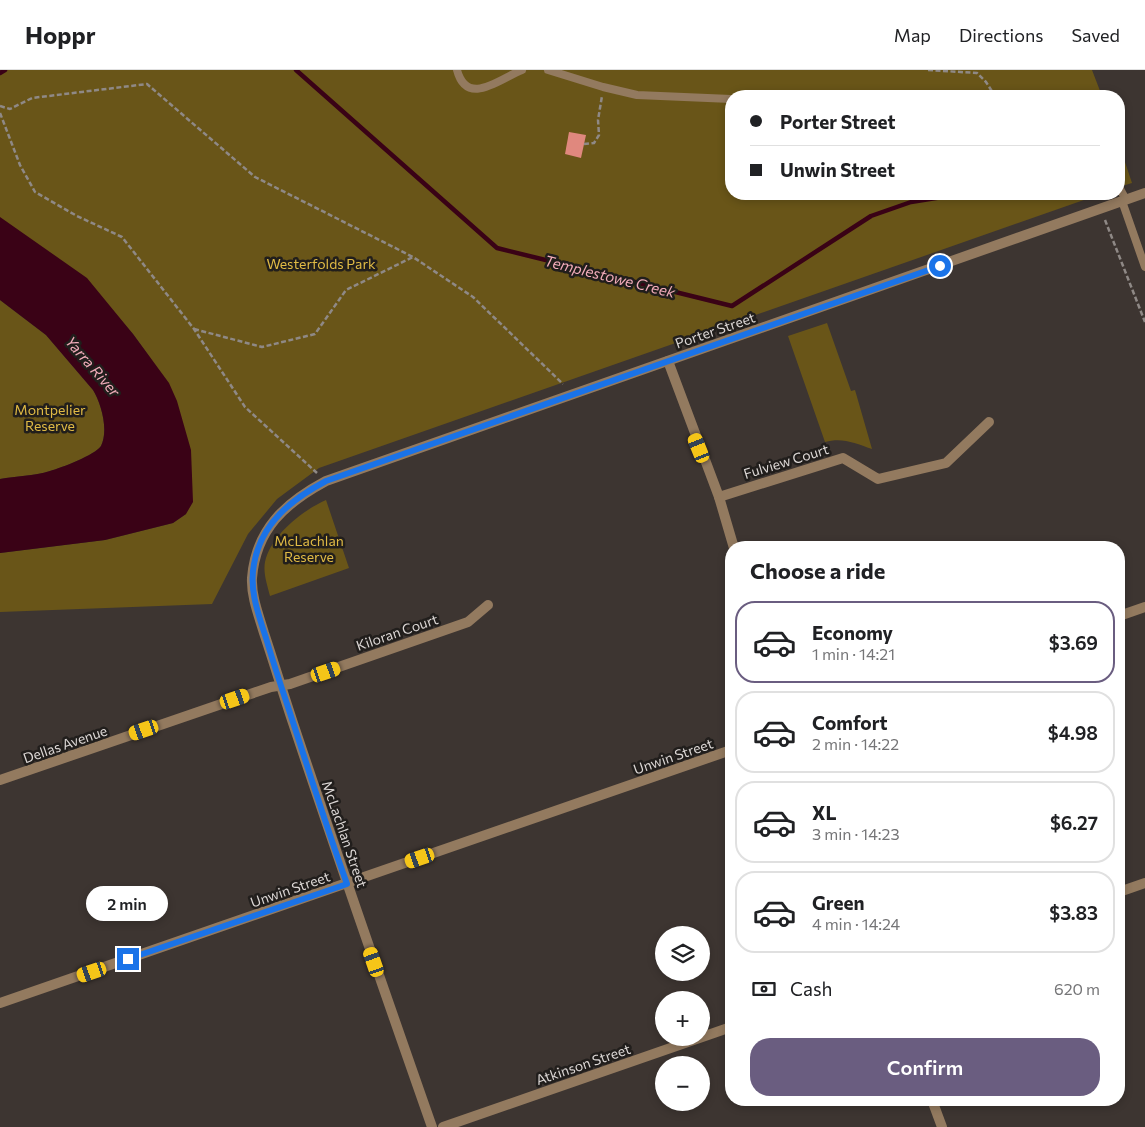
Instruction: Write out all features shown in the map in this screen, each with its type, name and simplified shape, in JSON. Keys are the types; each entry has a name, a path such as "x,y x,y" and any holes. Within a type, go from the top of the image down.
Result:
{"street":[{"name":"Porter Street","path":"259,545 267,530 286,506 302,494 326,481 1145,193"},
{"path":"668,361 719,497 732,541"},
{"name":"Fulview Court","path":"719,497 843,458 878,480 946,463 989,422"},
{"name":"McLachlan Street","path":"259,545 254,562 252,581 254,595 280,686 432,1127"},
{"name":"Kiloran Court","path":"280,686 468,622 488,605"},
{"path":"1125,614 1145,607"},
{"name":"Dellas Avenue","path":"0,780 271,687 280,686"},
{"name":"Unwin Street","path":"0,1003 725,752"},
{"path":"1125,890 1145,883"},
{"name":"Atkinson Street","path":"443,1127 725,1029"},
{"path":"934,1106 942,1127"}],"lane":[{"path":"457,70 463,84 469,88 477,89 490,86 522,70"},
{"path":"548,70 637,95 725,98"},
{"path":"1124,201 1145,268"}],"path":[{"path":"928,70 977,73 991,90"},
{"path":"0,106 10,109 32,98 147,84 255,178 413,257 473,297 573,394"},
{"path":"584,144 594,143 599,135 598,120 603,87"},
{"path":"0,113 20,165 35,192 77,216 122,237 194,328 245,407 326,481"},
{"path":"1101,209 1145,322"},
{"path":"194,328 262,347 315,334 346,290 413,257"}],"green space":[{"name":"Westerfolds Park","path":"0,70 1092,70 1100,90 725,90 725,200 1084,200 319,468 277,499 248,534 212,604 0,612 0,553 105,540 173,523 186,514 180,431 151,359 133,334 82,275 0,229"},
{"path":"1125,162 1132,183 1125,185"},
{"name":"Montpelier Reserve","path":"0,300 46,335 93,390 99,402 104,425 103,440 98,450 77,461 44,473 0,479"},
{"path":"827,323 851,391 855,390 872,449 843,440 825,442 788,336"},
{"name":"McLachlan Reserve","path":"326,500 349,568 270,596 265,566 268,552 289,525 308,510"}],"water":[{"name":"Yarra River","path":"0,217 87,278 133,334 169,383 177,401 191,450 193,502 186,514 173,523 105,540 0,553 0,479 44,473 77,461 98,450 101,446 104,425 99,402 93,390 46,335 0,300"}],"building":[{"path":"569,132 586,135 581,158 565,154"}],"waterway":[{"name":"Templestowe Creek","path":"0,73 5,70"},
{"name":"Templestowe Creek","path":"296,70 497,248 732,306 871,216 911,202 924,200"}],"route":[{"path":"128,959 347,884 280,686 255,602 252,581 254,562 259,545 267,530 286,506 302,494 326,481 940,266"}]}
